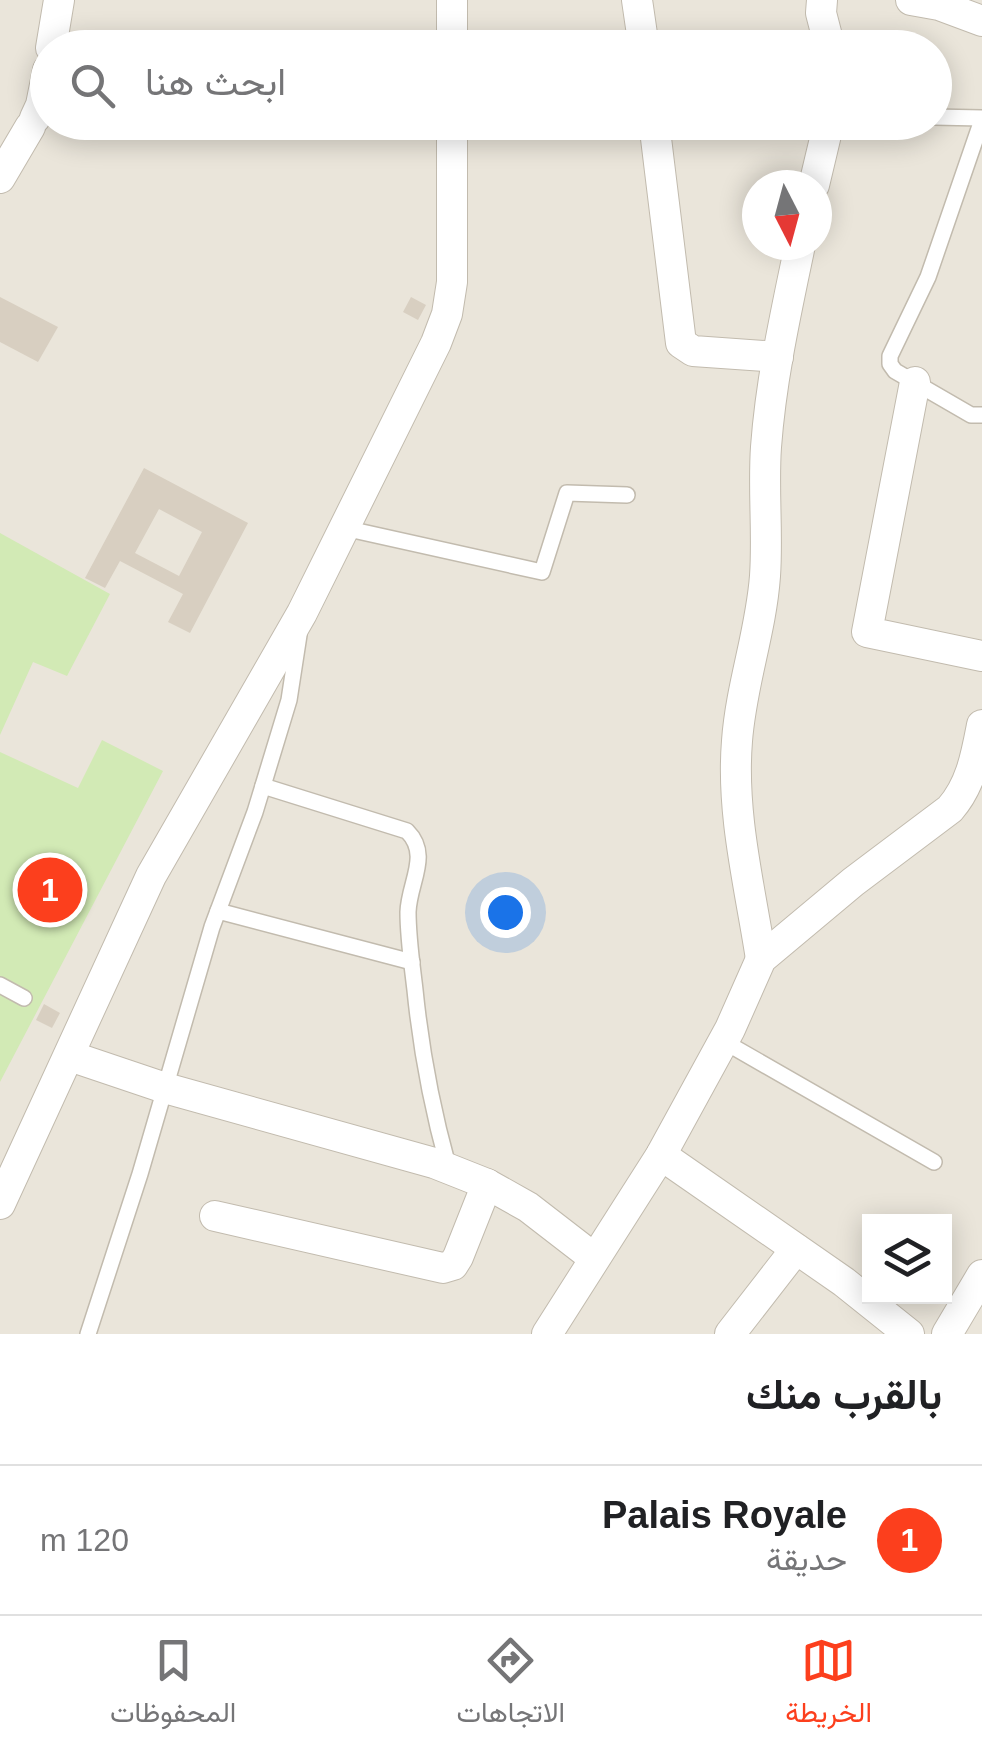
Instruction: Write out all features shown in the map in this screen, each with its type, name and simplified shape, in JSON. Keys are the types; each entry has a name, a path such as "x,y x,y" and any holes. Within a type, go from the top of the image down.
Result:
{"street":[{"path":"54,30 60,0"},
{"path":"452,0 452,30"},
{"path":"637,0 641,30"},
{"path":"822,0 825,30"},
{"path":"911,0 939,5 982,21"},
{"path":"0,178 30,126"},
{"path":"0,1204 151,876 302,613 436,344 447,314 452,282 452,140"},
{"path":"656,140 682,344 693,351 778,357"},
{"path":"818,170 825,140"},
{"path":"761,959 735,773 737,736 766,574 766,452 771,393 797,260"},
{"path":"915,382 867,632 982,656"},
{"path":"547,1334 661,1155 723,1041 761,959 853,882 950,810 972,807 972,772 982,725"},
{"path":"70,1056 488,1184 528,1206 594,1258"},
{"path":"661,1155 844,1282 909,1334"},
{"path":"215,1216 443,1268 453,1266 458,1258 488,1184"},
{"path":"730,1334 796,1249"},
{"path":"947,1334 982,1274"}],"lane":[{"path":"952,118 982,119 928,276 890,356 890,364 971,415 982,416"},
{"path":"344,528 542,572 567,494 627,495"},
{"path":"88,1334 218,911 289,700 302,613"},
{"path":"263,786 407,831 419,847 408,908 412,962 420,1047 449,1169"},
{"path":"218,911 412,962"},
{"path":"0,985 24,998"},
{"path":"723,1041 934,1162"}],"shaded area":[{"path":"0,0 982,0 982,1334 0,1334"}],"green space":[{"path":"0,533 110,594 67,676 33,662 0,735"},
{"path":"102,740 163,771 0,1082 0,752 78,788"}],"building":[{"path":"0,297 58,327 38,362 0,342"},
{"path":"411,297 426,305 418,320 403,312"},
{"path":"144,468 248,523 190,633 168,622 183,594 120,561 105,588 85,578","holes":["159,509 202,532 179,576 135,553"]},
{"path":"44,1004 60,1013 52,1028 36,1020"}],"place":[{"name":"Palais Royale","path":"50,890"}]}
